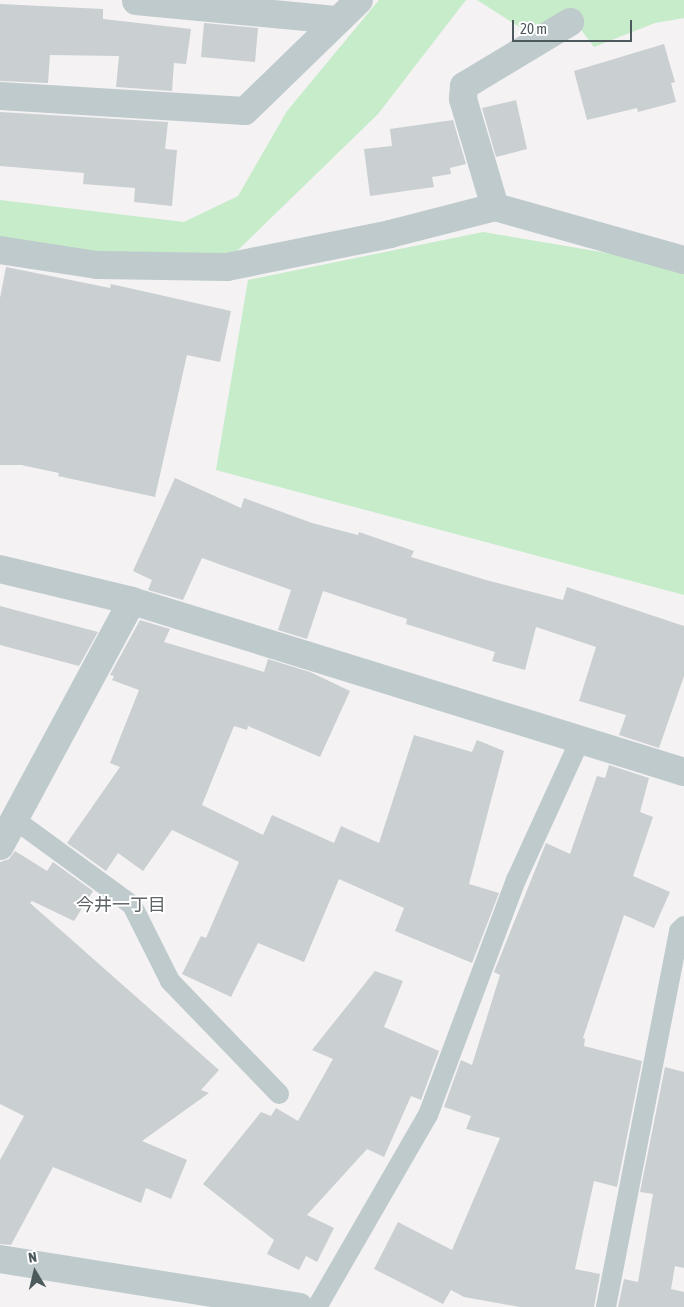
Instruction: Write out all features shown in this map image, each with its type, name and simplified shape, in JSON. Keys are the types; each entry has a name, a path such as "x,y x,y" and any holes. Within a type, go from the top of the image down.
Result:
{"street":[{"path":"0,96 245,111 359,0"},
{"path":"136,1 338,20"},
{"path":"495,207 463,98 464,86 570,22"},
{"path":"0,250 98,266 227,267 390,234 495,207 684,260"},
{"path":"0,569 132,601 684,772"},
{"path":"0,846 132,601"},
{"path":"0,1259 299,1307"}],"lane":[{"path":"317,1307 428,1115 516,880 580,740"},
{"path":"14,819 132,905 170,981 279,1094"},
{"path":"606,1307 678,931 684,926"}],"green space":[{"path":"379,0 466,0 378,114 235,253 125,266 0,242 0,200 184,222 238,196 287,111"},
{"path":"477,0 684,0 684,18 655,23 594,47 570,15 524,30"},
{"path":"483,232 684,266 684,595 216,470 248,280"}],"building":[{"path":"0,4 103,9 103,19 191,29 186,64 174,63 172,91 116,87 119,56 50,55 48,83 0,81"},
{"path":"204,23 258,28 255,62 201,57"},
{"path":"664,44 675,82 671,83 676,102 638,112 637,108 587,120 574,71"},
{"path":"516,100 527,149 496,157 482,108"},
{"path":"0,112 168,122 165,149 177,150 172,206 134,202 135,188 83,184 84,173 0,166"},
{"path":"453,120 466,164 450,168 451,174 432,177 434,187 370,196 364,149 392,146 390,129"},
{"path":"6,267 110,288 111,284 231,311 220,362 187,355 155,497 58,476 59,473 21,465 0,465 0,298"},
{"path":"175,478 241,508 244,498 312,523 358,535 359,532 414,551 411,557 486,580 563,600 567,587 684,626 684,676 659,748 619,735 626,715 579,701 596,647 536,627 525,670 492,661 495,652 406,624 407,619 323,591 307,639 278,630 291,590 202,558 183,600 148,590 152,580 133,571"},
{"path":"0,606 98,632 79,666 0,645"},
{"path":"140,620 170,629 164,642 264,672 268,659 310,672 350,691 320,757 248,726 247,730 234,726 202,805 263,835 272,815 334,843 341,826 379,843 414,735 472,752 477,740 504,751 469,884 499,893 472,963 395,931 404,908 339,879 304,962 258,943 231,997 182,974 201,936 206,938 239,862 172,830 143,871 118,853 106,871 67,843 120,767 110,763 139,690 112,680 114,676 110,675"},
{"path":"609,765 649,778 640,812 653,817 633,876 670,892 654,928 624,915 583,1038 585,1039 584,1046 642,1061 617,1187 594,1181 575,1269 600,1274 594,1307 520,1307 464,1297 451,1290 443,1304 374,1269 398,1222 452,1250 500,1138 466,1129 471,1116 444,1107 461,1060 472,1065 500,975 494,972 546,843 570,854 597,776 605,778"},
{"path":"15,851 47,871 53,862 93,891 74,921 32,901 30,903 219,1070 201,1090 209,1093 142,1141 187,1160 171,1199 146,1188 141,1203 53,1167 11,1245 0,1244 0,1160 24,1116 0,1104 0,862 9,859"},
{"path":"375,971 403,981 384,1027 439,1051 421,1100 411,1096 384,1157 367,1149 307,1215 334,1228 317,1262 306,1256 299,1270 267,1254 274,1240 203,1184 261,1112 271,1116 276,1108 298,1121 333,1059 312,1050"},
{"path":"665,1067 684,1072 684,1268 675,1266 671,1289 684,1292 684,1307 618,1307 624,1279 638,1282 653,1194 640,1192"}],"district":[{"name":"今井一丁目","path":"121,905"}]}
